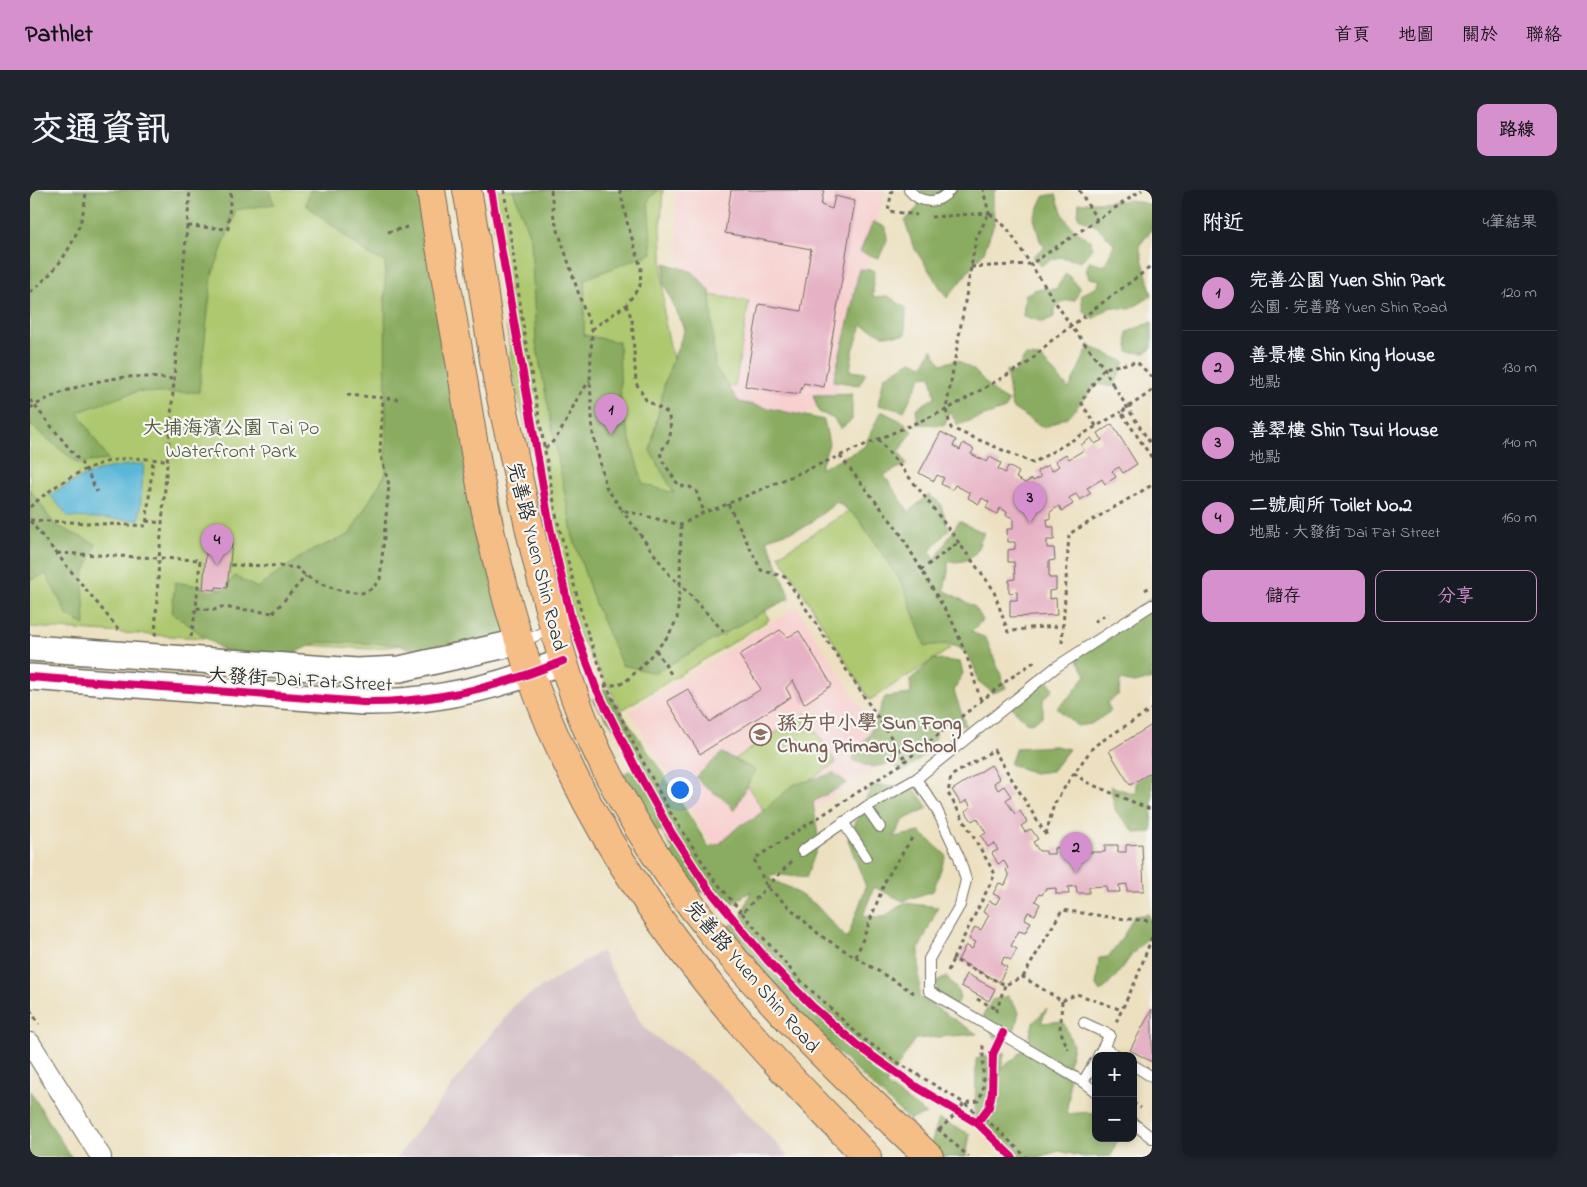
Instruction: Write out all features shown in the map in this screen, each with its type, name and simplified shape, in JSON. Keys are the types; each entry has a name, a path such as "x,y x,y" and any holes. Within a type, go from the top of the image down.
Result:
{"main road":[{"name":"完善路 Yuen Shin Road","path":"431,190 437,234 491,536 519,642 530,674 568,765 614,850 665,927 710,986 749,1032 868,1157"},
{"name":"完善路 Yuen Shin Road","path":"467,190 495,369 530,532 563,660 591,690 588,731 611,779 632,816 658,860 694,911 739,966 822,1055 929,1157"}],"street":[{"name":"大發街 Dai Fat Street","path":"30,648 356,671 400,669 519,642"},
{"name":"大發街 Dai Fat Street","path":"30,677 363,702 388,702 437,698 530,674 563,660"},
{"path":"30,1043 101,1157"}],"lane":[{"path":"909,190 915,196 928,201 936,201 950,190"},
{"path":"802,851 866,807 916,779 1056,667 1152,605"},
{"name":"大發街 Dai Fat Street","path":"519,642 554,628"},
{"path":"916,779 936,808 959,857 966,880 960,905 929,959 929,991 992,1027 1092,1089"},
{"path":"866,807 880,827"},
{"path":"843,822 866,858"},
{"path":"1084,1023 1110,1035 1101,1052"},
{"path":"1083,1082 1092,1067"},
{"path":"1137,1068 1152,1077"},
{"path":"1137,1126 1152,1138"}],"path":[{"path":"30,292 51,274 68,252 86,207 86,190"},
{"path":"154,641 159,559 190,190"},
{"path":"188,226 228,229 231,190"},
{"path":"504,190 525,338 557,519 584,623 607,686 632,741 670,812 712,878 798,979 862,1038 892,1059 964,1103 986,1132"},
{"path":"551,190 554,218 592,329 590,381 593,434 606,487 671,576 727,635"},
{"path":"592,329 626,305 640,286 641,268 626,222 620,190"},
{"path":"1079,190 1097,220"},
{"path":"971,267 1031,264 1142,190"},
{"path":"1152,391 1121,412 1033,463 951,428 946,410 976,238 989,213 1007,228 1072,326 1104,368 1112,385 1152,446"},
{"path":"388,232 407,227"},
{"path":"622,510 682,524 704,512 728,504 946,410 1028,363 1051,341 1152,266"},
{"path":"626,305 632,319 636,383 646,400 668,413 672,428 668,443 660,452 662,460 679,486 690,487 696,491 704,512"},
{"path":"1096,426 1081,402 1104,368 1136,362 1152,377"},
{"path":"32,406 55,395 95,382 128,377 174,379"},
{"path":"545,448 549,446 559,432 590,381"},
{"path":"347,396 398,399"},
{"path":"231,565 297,568 306,576 339,590 362,593 373,588 380,579 389,485 380,453 383,398"},
{"path":"30,400 32,406 86,469 97,492"},
{"path":"1121,412 1152,458"},
{"path":"878,439 922,493 993,588 1008,632 1030,628 1063,626"},
{"path":"840,456 898,530 954,625 982,701 906,760 754,859 767,887 820,936 916,994"},
{"path":"30,507 62,482 100,464 129,458 167,460"},
{"path":"30,520 146,526 153,460"},
{"path":"1062,643 1069,534 1152,485"},
{"path":"728,504 761,570 785,577 906,760"},
{"path":"30,520 120,632"},
{"path":"146,521 162,523"},
{"path":"591,690 624,683 668,636 677,620 682,524"},
{"path":"921,570 959,542"},
{"path":"57,553 200,560 196,608 190,644"},
{"path":"196,608 214,610 221,607 272,614 306,576"},
{"path":"656,650 671,674"},
{"path":"948,971 995,874 948,793 951,776 994,750 1046,835 1054,804 1094,746 1152,709"},
{"path":"1074,773 1086,782 1152,810"},
{"path":"856,958 886,879 912,838"},
{"path":"742,913 802,851"},
{"path":"964,1103 978,1101 983,1092 982,1046 992,1027 1005,985 1022,977 1062,910 1152,921"},
{"path":"1110,1035 1136,980 1152,937"},
{"path":"953,959 1005,985"},
{"path":"1022,977 1062,1001"},
{"path":"1062,1001 1077,994 1122,1010"},
{"path":"973,997 997,1009"},
{"path":"1062,1001 1060,1030 1068,1049"},
{"path":"977,1036 996,1048 1002,1034"},
{"path":"964,1103 973,1116"},
{"path":"950,1107 996,1128 1026,1157"},
{"path":"939,1130 973,1116"},
{"path":"932,1124 969,1157"}],"shaded area":[{"path":"675,190 885,190 837,392 726,471 685,347"},
{"name":"孫方中小學 Sun Fong Chung Primary School","path":"797,607 893,757 727,864 701,828 630,711"},
{"path":"601,951 644,1028 722,1086 789,1157 397,1157 516,1003"}],"green space":[{"name":"大埔海濱公園 Tai Po Waterfront Park","path":"30,190 383,190 431,641 372,649 30,627"},
{"path":"30,190 269,190 274,204 236,210 212,276 199,392 157,393 138,391 78,412 108,460 77,463 32,426 30,427"},
{"path":"310,190 434,190 520,638 463,667 397,644 319,642 279,659 235,659 172,613 175,582 223,590 235,576 257,588 308,552 349,535 386,473 385,262 368,254 306,205"},
{"path":"489,190 663,190 661,221 664,318 683,406 769,620 622,710 579,636 558,555 514,380"},
{"path":"513,190 658,190 648,201 652,253 585,279 584,335 619,342 621,407 643,484 674,493 650,451 665,381 685,329 664,284 665,263 693,272 710,291 715,367 739,402 824,420 829,444 820,469 864,447 881,411 905,423 912,432 899,452 907,464 884,475 909,512 928,495 940,503 949,529 930,551 935,560 959,521 984,533 978,548 969,559 948,562 944,590 975,607 983,620 971,632 986,638 1006,688 993,693 978,681 970,658 962,650 944,644 925,646 903,585 858,518 837,502 805,527 767,539 790,598 655,673 622,665 595,604 573,537 536,343 531,240"},
{"path":"921,190 997,190 993,193 994,224 984,252 947,298 913,246 905,221 918,207"},
{"path":"1056,194 1068,222 1091,241 1092,248 1081,262 1056,258 1040,266 1033,256 1045,247 1040,241 1034,218 1044,196"},
{"path":"1131,200 1152,205 1152,229 1139,246 1152,296 1130,309 1111,307 1093,319 1083,311 1081,295 1097,287 1100,280 1089,278 1086,269 1090,261 1105,266 1114,244 1098,227 1078,217 1079,203"},
{"path":"873,222 886,227 887,240 879,258 860,252"},
{"path":"859,269 874,270 873,297 888,296 906,308 905,335 883,335 862,325 853,351 850,371 866,373 859,385 833,381 850,315"},
{"path":"1066,273 1080,288 1075,300 1064,301 1054,309 1054,317 1043,322 1023,316 1025,295 1036,289 1056,289"},
{"path":"703,294 749,301 735,387 689,379"},
{"path":"1152,322 1152,348 1145,353 1128,352 1127,332"},
{"path":"1089,346 1125,362 1114,387 1097,384 1069,416 1044,428 1012,408 1006,370 1015,373 1025,356 1040,357 1069,389"},
{"path":"932,349 941,364 957,360 975,371 996,394 1008,401 1005,409 958,425 949,411 945,425 918,424 916,409 935,397 931,376 921,377 904,411 878,405 884,377 911,361 924,365"},
{"path":"852,394 852,420 840,429 834,419 819,412 813,395"},
{"path":"30,489 55,525 96,544 83,577 85,625 68,616 46,574 30,580"},
{"path":"860,504 950,649 870,700 779,555"},
{"path":"1152,597 1152,679 1134,683 1120,680 1119,694 1107,703 1111,711 1091,724 1077,726 1057,708 1073,693 1086,675 1074,654"},
{"path":"933,659 960,662 963,673 954,691 966,726 940,722 931,750 904,771 890,764 871,767 852,760 857,749 870,734 885,697 911,694 910,680"},
{"path":"1039,675 1053,687 1043,700 1043,716 1031,723 1026,722 1012,708 1019,691 1032,693"},
{"path":"605,688 709,847 719,844 740,825 752,820 793,785 834,773 847,783 813,802 819,843 806,878 774,874 768,878 790,888 815,904 847,939 866,887 848,840 872,785 914,788 928,808 903,820 894,837 920,832 946,855 933,891 903,901 874,887 863,916 884,917 904,903 938,907 919,949 919,997 977,1034 915,1039 886,1085 926,1114 909,1120 715,936 741,918 751,891 732,904 684,885 654,861 674,852 661,830 639,840 616,777 635,769 617,732 592,700"},
{"path":"805,714 836,763 763,810 731,761"},
{"path":"1055,746 1069,749 1052,771 1034,773 1010,764 1016,748"},
{"path":"722,753 755,770 734,811 726,801 696,777"},
{"path":"1152,766 1152,832 1136,833 1116,812 1110,786 1135,794 1137,776"},
{"path":"1148,914 1152,921 1152,936 1138,948 1114,979 1100,992 1096,986 1099,958 1108,957 1123,937 1134,916"},
{"path":"947,977 958,991 960,999 951,1009 938,1003 936,982"},
{"path":"1008,996 1019,1012 1015,1028 1004,1040 994,1037 983,1016 992,1000"},
{"path":"1047,1008 1041,1023 1063,1021 1073,1045 1069,1063 1069,1097 1066,1114 1089,1112 1092,1114 1092,1142 1116,1142 1111,1156 1084,1157 1059,1151 1039,1157 1019,1157 975,1118 976,1059 1005,1052 1001,1068 1014,1059 1028,1043 1033,1023"},
{"path":"30,1091 71,1157 30,1157"},
{"path":"939,1119 970,1134 966,1157 937,1157 930,1147"}],"water":[{"path":"144,464 139,520 69,517 50,495 95,472"}],"building":[{"path":"731,190 824,190 821,205 832,209 835,196 855,201 824,387 804,383 799,394 792,394 745,386 759,304 801,311 811,249 725,233"},
{"path":"1112,424 1137,464 1123,473 1119,467 1112,471 1116,477 1105,484 1102,479 1087,488 1091,493 1080,500 1076,494 1069,498 1073,504 1062,511 1059,506 1050,512 1050,519 1047,519 1048,527 1054,527 1054,540 1047,540 1047,548 1054,548 1055,560 1049,561 1049,578 1056,578 1056,590 1049,591 1049,599 1056,598 1057,615 1010,617 1010,600 1017,600 1017,592 1009,593 1009,580 1015,579 1014,562 1008,562 1008,550 1015,549 1015,542 1008,542 1007,529 1013,529 1013,518 1006,515 1007,512 1000,508 997,514 986,508 989,502 982,498 979,504 968,498 970,493 955,485 952,490 941,484 944,478 937,475 934,481 919,473 941,432 956,440 953,446 960,450 963,443 974,449 971,454 987,462 990,457 1001,463 998,469 1005,473 1008,466 1019,472 1016,478 1025,483 1032,479 1033,481 1041,477 1037,471 1048,465 1052,471 1059,466 1055,461 1066,454 1069,459 1084,450 1081,445 1091,438 1095,444 1102,440 1098,433"},
{"path":"207,541 232,544 227,588 216,587 216,590 203,589"},
{"name":"孫方中小學 Sun Fong Chung Primary School","path":"780,630 788,637 799,631 832,685 804,704 793,680 786,688 791,697 700,754 667,701 688,689 709,722 761,689 739,655"},
{"path":"1152,725 1152,772 1130,785 1109,751"},
{"path":"991,765 1000,779 994,783 998,790 1004,786 1011,796 1006,800 1015,814 1020,811 1027,822 1021,826 1025,832 1031,829 1038,839 1033,842 1039,851 1046,851 1046,854 1054,854 1054,848 1067,847 1067,854 1075,854 1075,847 1088,846 1088,852 1105,852 1105,845 1118,845 1118,852 1126,852 1126,845 1142,844 1144,891 1127,891 1127,884 1119,885 1120,892 1107,892 1106,886 1089,887 1089,893 1077,893 1076,886 1068,887 1069,894 1056,894 1056,888 1045,889 1042,895 1039,894 1035,901 1040,904 1035,915 1028,912 1025,919 1031,922 1025,933 1019,931 1011,946 1017,949 1011,960 1004,957 1001,964 1007,967 999,982 958,960 966,945 972,949 976,942 969,939 975,927 981,930 989,915 983,912 989,901 996,904 1000,897 993,894 999,883 1005,885 1009,876 1006,870 1008,868 1004,861 998,864 992,853 998,850 994,843 988,847 981,836 986,833 977,818 972,821 965,811 971,807 967,800 961,804 952,790"},
{"path":"967,974 995,989 989,1001 961,986"},
{"path":"1152,1009 1152,1062 1137,1054 1137,1052 1130,1050"}],"cycle path":[{"path":"491,190 550,527 571,618 596,688 643,782 671,832 707,887 768,961 813,1007 857,1045 918,1088 977,1123 1012,1157"},
{"path":"30,677 363,702 389,702 465,692 515,679 563,661"},
{"path":"977,1123 989,1107 992,1092 993,1054 1003,1033"}],"place":[{"name":"完善公園 Yuen Shin Park","path":"611,435"},
{"name":"善翠樓 Shin Tsui House","path":"1030,523"},
{"name":"二號廁所 Toilet No.2","path":"217,565"},
{"name":"孫方中小學 Sun Fong Chung Primary School","path":"761,734"},
{"name":"善景樓 Shin King House","path":"1076,873"}]}
